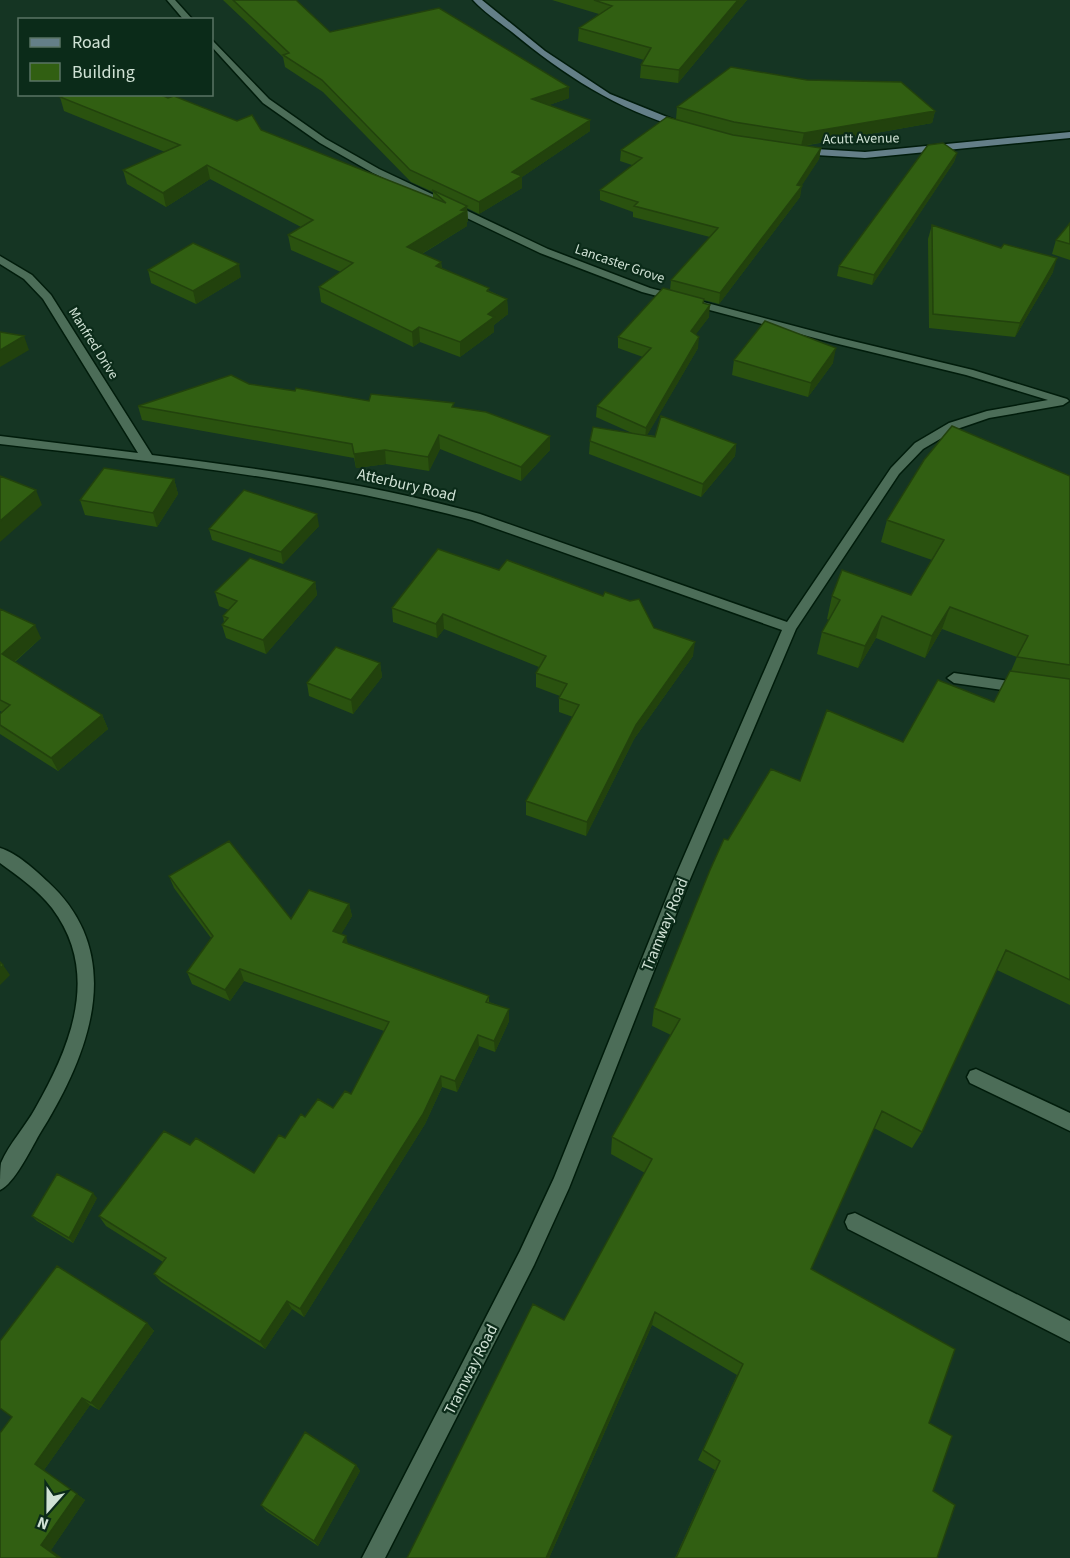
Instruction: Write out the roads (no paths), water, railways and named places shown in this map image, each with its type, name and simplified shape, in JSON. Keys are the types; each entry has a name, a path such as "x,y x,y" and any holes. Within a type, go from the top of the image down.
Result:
{"street":[{"path":"171,0 187,18"},
{"path":"477,0 542,53 607,96 647,114 688,127"},
{"name":"Lancaster Grove","path":"213,44 266,101 323,141 376,171 572,263 646,290 834,340 1068,398"},
{"name":"Acutt Avenue","path":"788,150 865,154 1070,135"},
{"name":"Manfred Drive","path":"0,259 28,277 47,297 147,457"},
{"name":"Tramway Road","path":"373,1558 527,1258 562,1182 680,884 790,628 895,471 919,446 952,426 987,415 1068,398"},
{"name":"Atterbury Road","path":"0,440 147,457 376,491 476,517 790,628"},
{"path":"954,678 1043,691"},
{"path":"0,854 59,905 79,938 87,973 85,1007 78,1040 60,1084 0,1181"},
{"path":"976,1077 1070,1122"},
{"path":"855,1222 1070,1332"}]}
